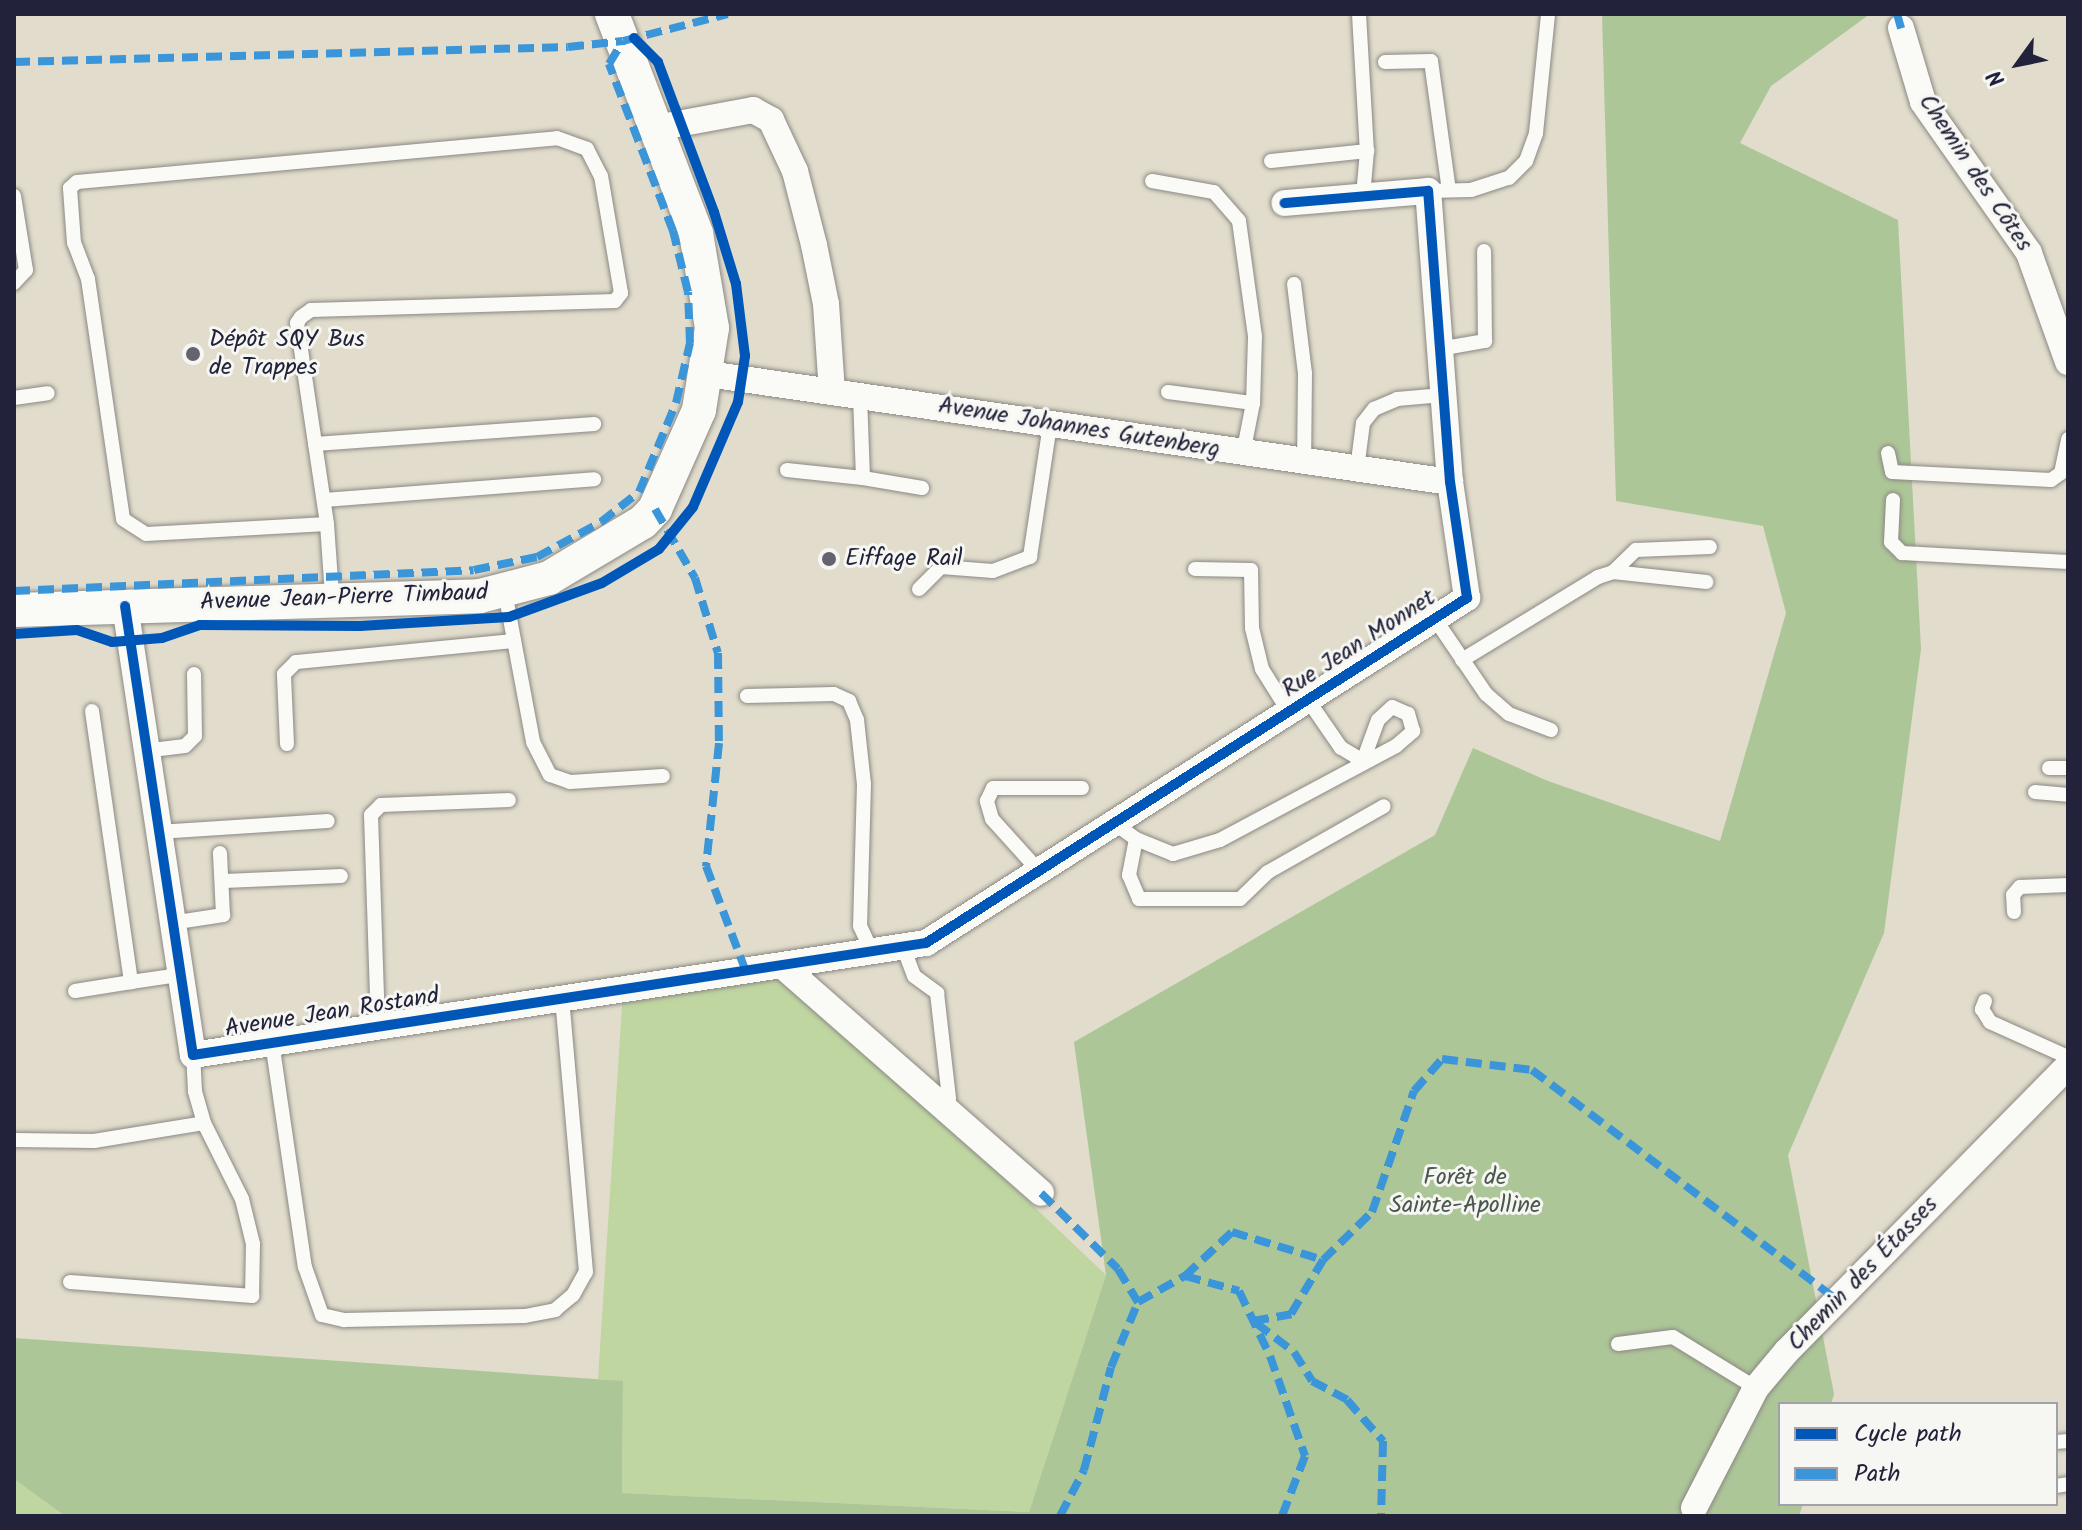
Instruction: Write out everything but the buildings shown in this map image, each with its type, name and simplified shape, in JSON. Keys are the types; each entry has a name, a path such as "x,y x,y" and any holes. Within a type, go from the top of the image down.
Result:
{"street":[{"name":"Avenue Jean-Pierre Timbaud","path":"14,610 505,592 586,560 643,522 655,509 699,410 708,374 712,328 707,280 696,233 617,26"},
{"name":"Chemin des Côtes","path":"1901,28 1923,102 2029,253 2068,362"},
{"path":"656,128 753,110 771,120 795,171 814,245 826,304 832,391"},
{"path":"1284,203 1439,191"},
{"name":"Rue Jean Monnet","path":"784,967 926,943 1467,598 1450,482 1439,349 1439,191"},
{"name":"Avenue Johannes Gutenberg","path":"708,374 1450,482"},
{"name":"Avenue Jean Rostand","path":"125,606 143,751 193,1054 784,967"},
{"path":"784,967 1041,1193"},
{"name":"Chemin des Étasses","path":"1694,1508 1756,1388 2068,1066"}],"lane":[{"path":"1359,14 1367,151 1363,196"},
{"path":"1385,62 1431,61 1439,191 1509,178 1526,161 1536,133 1548,14"},
{"path":"327,524 146,534 123,519 88,279 74,243 70,188 77,182 557,138 587,149 601,176 620,297 311,310 297,323 324,500 327,524 332,596"},
{"path":"1271,161 1367,151"},
{"path":"1152,181 1214,192 1239,221 1255,337 1253,403 1243,454"},
{"path":"14,196 26,270 14,283"},
{"path":"1439,349 1485,341 1489,331 1484,251"},
{"path":"1294,284 1305,373 1304,462"},
{"path":"1168,392 1253,403"},
{"path":"14,398 48,393"},
{"path":"860,395 863,478"},
{"path":"1357,469 1363,423 1374,409 1397,399 1443,395"},
{"path":"315,444 594,424"},
{"path":"919,589 941,567 993,571 1030,557 1050,424"},
{"path":"1888,453 1892,472 2051,480 2061,473 2068,439"},
{"path":"787,470 922,488"},
{"path":"324,500 594,479"},
{"path":"1893,500 1891,542 1902,553 2068,562"},
{"path":"1462,660 1613,572 1636,550 1710,547"},
{"path":"1114,823 1136,839 1173,854 1220,840 1363,761 1341,748 1262,669 1252,628 1251,570 1195,569"},
{"path":"1613,572 1706,582"},
{"path":"505,592 533,742 550,775 570,782 663,776"},
{"path":"1435,619 1486,694 1509,714 1551,730"},
{"path":"287,744 284,674 296,662 514,641"},
{"path":"143,751 185,746 195,736 194,674"},
{"path":"747,696 834,694 849,701 857,720 864,784 860,926 872,952"},
{"path":"92,711 131,982"},
{"path":"2049,768 2068,768"},
{"path":"1039,871 992,819 987,801 993,788 1082,788"},
{"path":"2035,792 2068,795"},
{"path":"378,1026 371,815 381,805 509,800"},
{"path":"1136,839 1129,875 1139,899 1240,899 1268,872 1384,806"},
{"path":"158,832 328,821"},
{"path":"171,923 221,917 224,881 220,853"},
{"path":"224,881 341,876"},
{"path":"2014,912 2013,895 2020,887 2068,885"},
{"path":"903,947 914,976 937,993 949,1099"},
{"path":"75,991 179,975"},
{"path":"272,1042 305,1267 322,1315 344,1320 525,1316 555,1310 573,1295 586,1272 562,999"},
{"path":"1985,1001 1982,1009 1990,1022 2068,1057"},
{"path":"70,1282 252,1296 253,1244 242,1199 204,1123 193,1054"},
{"path":"14,1140 94,1141 204,1123"},
{"path":"1618,1344 1673,1337 1756,1388"}],"green space":[{"name":"Forêt de Sainte-Apolline","path":"1602,14 1870,14 1771,86 1740,143 1898,220 1921,649 1884,933 1788,1155 1834,1394 1832,1402 1778,1402 1778,1506 1802,1506 1799,1516 65,1516 14,1479 14,1338 623,1381 622,1493 1029,1512 1106,1275 1074,1042 1435,835 1473,748 1548,781 1720,841 1786,613 1763,526 1616,501"},
{"path":"783,968 1106,1275 1029,1512 622,1493 623,1382 598,1379 623,991"},
{"path":"14,1479 65,1516 14,1516"}],"marked path":[{"path":"14,62 568,47 623,41 728,14"},
{"path":"1897,14 1901,28"},
{"path":"14,591 474,570 537,557 601,522 639,492 676,403 690,343 688,292 673,231 609,64 623,41"},
{"path":"655,509 695,578 718,653 719,743 706,866 746,972"},
{"path":"1253,1321 1291,1314 1323,1260 1372,1212 1414,1091 1442,1059 1532,1070 1837,1300"},
{"path":"1041,1193 1118,1269 1138,1302 1185,1276 1239,1291 1270,1356 1305,1456 1282,1516"},
{"path":"1185,1276 1232,1232 1323,1260"},
{"path":"1060,1516 1084,1470 1111,1367 1138,1302"},
{"path":"1256,1323 1294,1352 1312,1381 1347,1400 1383,1441 1381,1516"}],"cycle path":[{"path":"14,634 77,630 112,642 162,638 200,625 360,626 509,617 602,583 659,549 693,507 738,402 745,356 736,284 714,212 658,62 634,38"},
{"path":"125,606 193,1055 926,943 1467,598 1450,482 1428,191 1284,203"}],"place":[{"name":"Dépôt SQY Bus de Trappes","path":"193,354"},
{"name":"Eiffage Rail","path":"829,559"}]}
